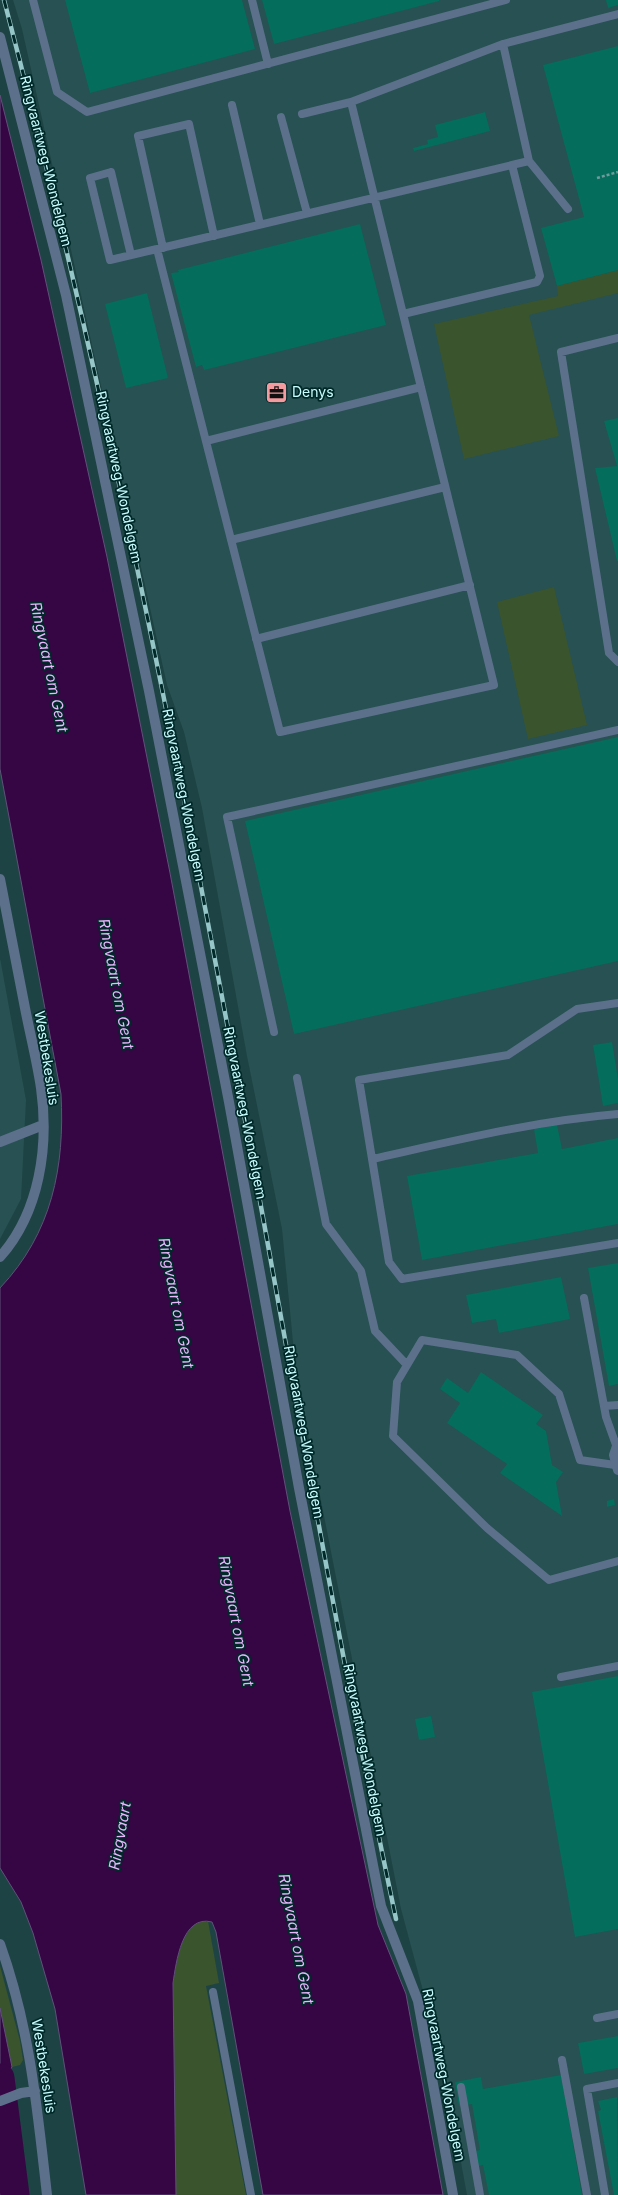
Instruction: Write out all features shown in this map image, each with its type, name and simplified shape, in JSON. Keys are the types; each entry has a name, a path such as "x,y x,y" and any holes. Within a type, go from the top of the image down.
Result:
{"street":[{"name":"Ringvaartweg-Wondelgem","path":"0,37 73,326 149,691 229,1102 300,1488 381,1906 418,2001 454,2195"},
{"name":"Westbekesluis","path":"0,879 41,1089 43,1125 42,1164 34,1194 17,1233 0,1257"},
{"path":"0,1142 43,1125"},
{"path":"617,1444 614,1455 617,1468"},
{"name":"Westbekesluis","path":"0,1944 21,2009 36,2091 47,2195"},
{"path":"0,2102 22,2093 36,2091"}],"lane":[{"path":"33,0 57,92 87,112 268,64 476,4 506,0"},
{"path":"252,0 268,64"},
{"path":"302,114 350,102 503,44 618,14"},
{"path":"503,44 529,161 568,209"},
{"path":"214,236 189,124 138,136 160,249 206,442 280,732 494,684 350,102"},
{"path":"232,105 260,224"},
{"path":"282,116 307,213"},
{"path":"130,255 111,172 90,178 110,260 529,161"},
{"path":"403,314 537,282 540,276 512,165"},
{"path":"618,338 561,352 609,653 618,662"},
{"path":"206,442 421,387"},
{"path":"231,540 445,487"},
{"path":"256,639 470,585"},
{"path":"274,1032 227,817 618,730"},
{"path":"618,1003 577,1009 508,1055 359,1080 389,1262 402,1279 618,1242"},
{"path":"297,1078 326,1224 361,1271 375,1331 407,1365"},
{"path":"372,1159 511,1128 574,1117 618,1114"},
{"path":"584,1298 604,1406 617,1444"},
{"path":"617,1468 580,1460 559,1394 516,1355 422,1340 397,1382 393,1436 488,1528 549,1580 618,1561"},
{"path":"604,1406 618,1405"},
{"path":"561,1677 618,1666"},
{"path":"213,1992 250,2195"},
{"path":"597,2018 618,2014"},
{"path":"562,2060 587,2195"},
{"path":"605,2195 587,2089 618,2083"},
{"path":"461,2087 480,2195"}],"path":[{"path":"597,178 618,172"}],"shaded area":[{"path":"13,0 618,0 618,2195 467,2195 443,2065 401,1909 296,1373 282,1229 247,1056 202,808 184,732 167,685 22,29"},
{"path":"0,958 26,1100 21,1199 0,1239"}],"green space":[{"path":"618,270 618,293 529,315 559,436 464,459 434,324 558,296 557,286"},
{"path":"554,587 587,725 528,739 497,602"},
{"path":"200,1921 208,1921 219,1983 206,1986 246,2195 176,2195 173,1983 183,1940 193,1926"},
{"path":"0,1966 20,2041 23,2060 20,2065 12,2067 0,2008"}],"water":[{"path":"0,95 41,260 107,557 170,873 290,1511 378,1925 406,1994 443,2195 263,2195 216,1932 212,1922 202,1922 194,1925 182,1942 173,1983 176,2195 86,2195 55,2009 33,1933 21,1902 0,1868 0,1288 18,1267 32,1245 52,1198 57,1173 62,1121 61,1094 0,769"},
{"path":"0,2008 12,2067 1,2081 0,2081"},
{"path":"5,2117 18,2128 27,2195 0,2195 0,2122"}],"building":[{"path":"65,0 242,0 255,49 90,93"},
{"path":"262,0 439,0 439,1 274,44"},
{"path":"606,0 618,0 618,5 608,8"},
{"path":"618,46 618,270 557,286 541,228 584,217 543,65"},
{"path":"485,112 490,131 414,151 413,148 428,144 427,140 438,137 435,125"},
{"path":"360,224 386,325 204,370 202,365 196,367 171,273"},
{"path":"147,293 168,378 126,388 105,304"},
{"path":"618,418 617,561 595,468 617,466 604,421"},
{"path":"618,737 618,961 294,1034 245,821"},
{"path":"612,1042 618,1079 618,1103 603,1106 593,1045"},
{"path":"557,1125 562,1149 618,1138 618,1224 422,1260 407,1176 538,1153 534,1129"},
{"path":"618,1263 618,1384 609,1386 588,1268"},
{"path":"561,1277 570,1319 499,1333 496,1319 472,1323 466,1295"},
{"path":"481,1372 543,1415 536,1424 546,1431 552,1465 563,1472 556,1482 562,1516 500,1473 507,1464 447,1423 460,1403 440,1389 447,1378 468,1393"},
{"path":"614,1499 615,1505 607,1507 607,1501"},
{"path":"618,1676 618,1929 575,1937 532,1692"},
{"path":"431,1716 435,1737 419,1740 415,1719"},
{"path":"618,2036 618,2068 584,2074 578,2043"},
{"path":"561,2075 582,2195 489,2195 483,2165 474,2167 471,2152 480,2150 472,2104 459,2106 455,2082 481,2077 483,2089"},
{"path":"617,2097 618,2195 614,2195 598,2111 601,2110 598,2101"}],"waterway":[{"path":"0,2078 15,2195"}],"railway":[{"path":"4,0 43,151 79,303 146,609 207,916 311,1484 396,1919"}],"place":[{"name":"Denys","path":"276,392"}],"water label":[{"name":"Ringvaart om Gent","path":"49,667"},
{"name":"Ringvaart om Gent","path":"116,984"},
{"name":"Ringvaart om Gent","path":"176,1303"},
{"name":"Ringvaart om Gent","path":"236,1621"},
{"name":"Ringvaart","path":"120,1836"},
{"name":"Ringvaart om Gent","path":"296,1939"}]}
